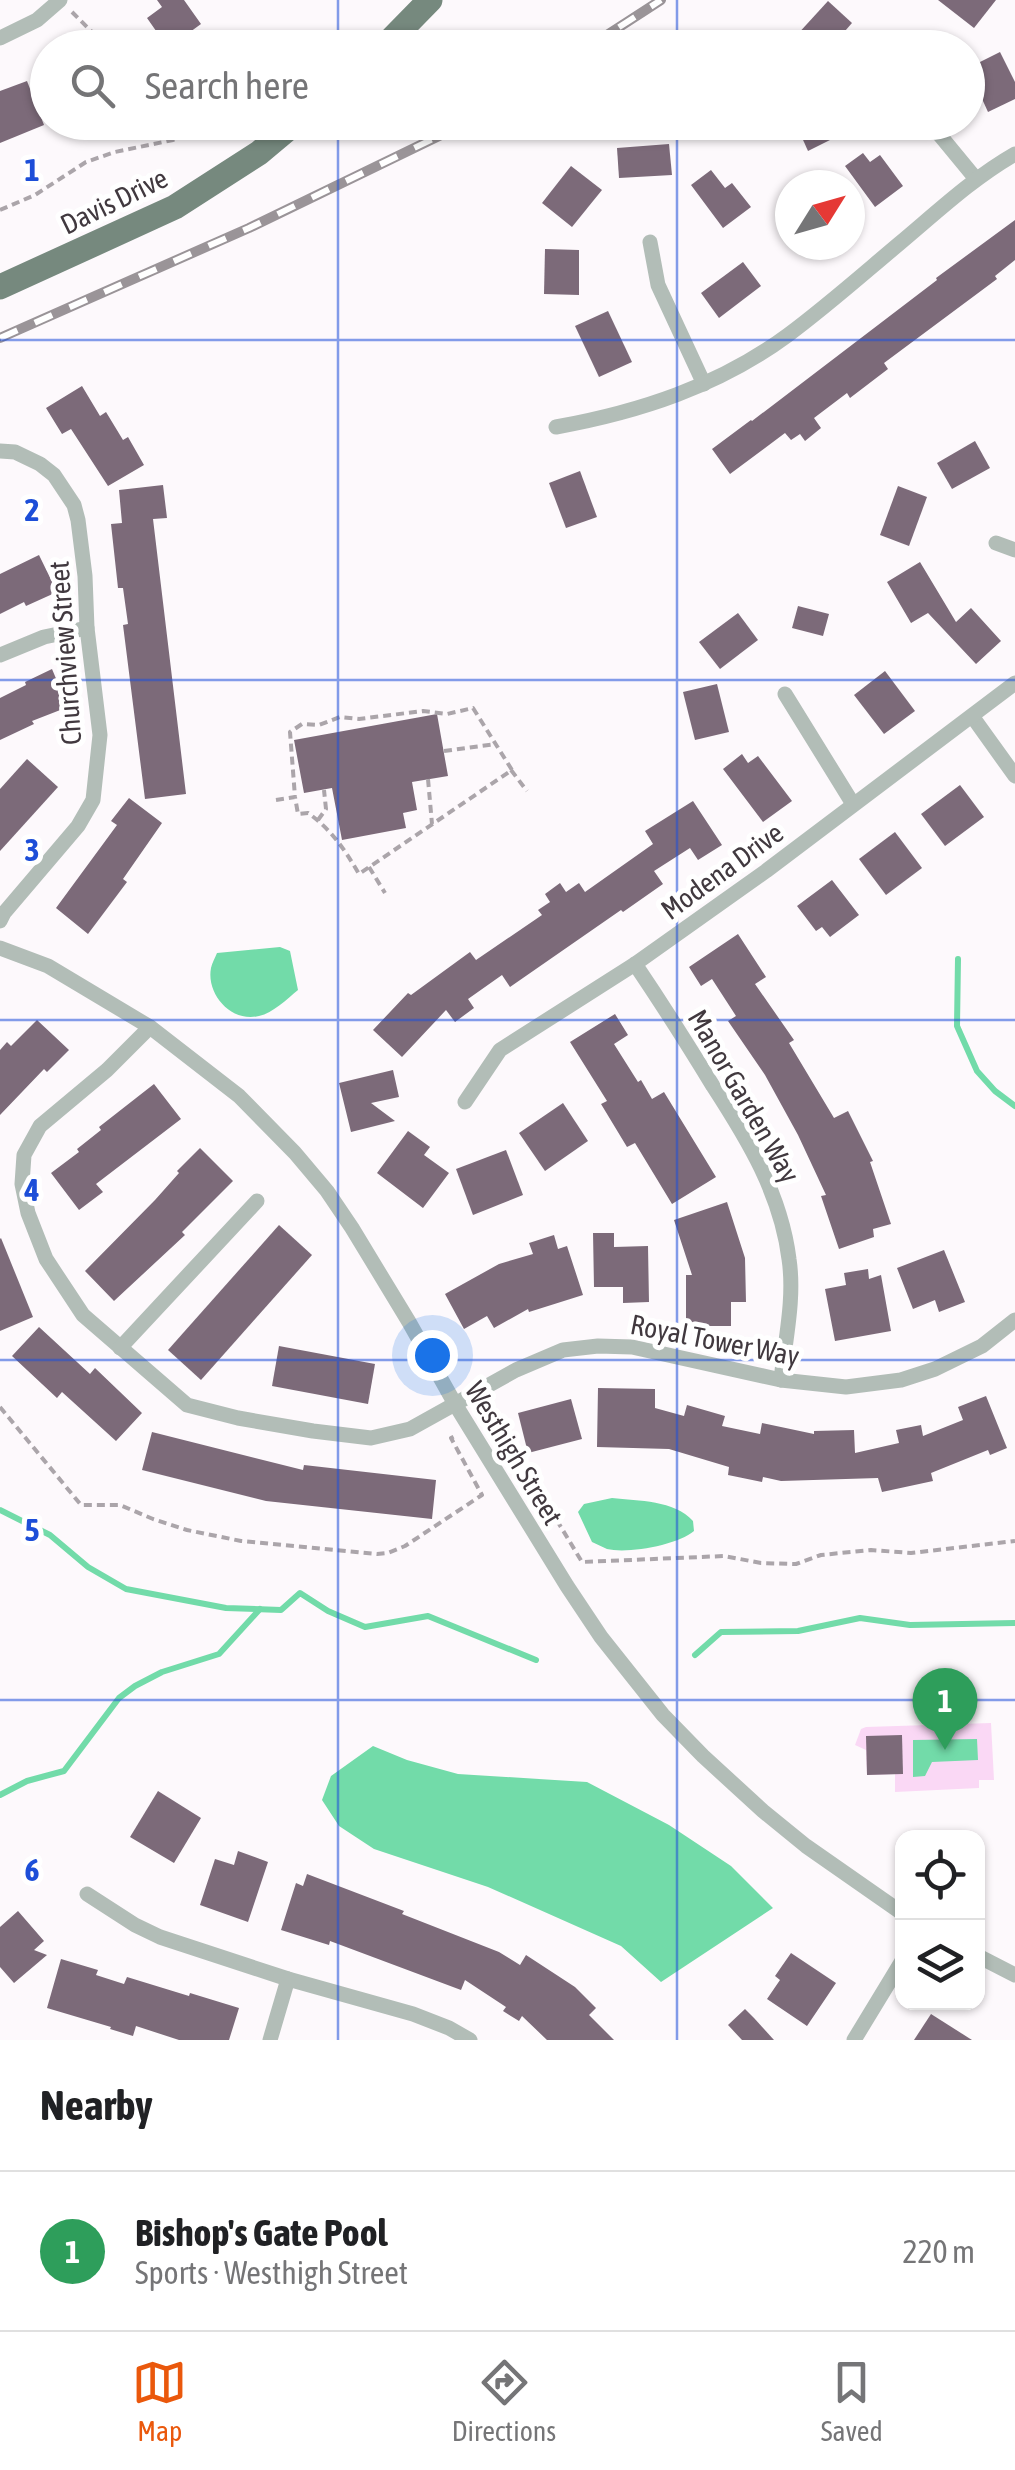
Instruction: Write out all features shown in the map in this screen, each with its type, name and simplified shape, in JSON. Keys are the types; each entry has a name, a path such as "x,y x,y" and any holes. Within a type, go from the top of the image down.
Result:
{"main road":[{"path":"401,30 430,0"},
{"name":"Davis Drive","path":"0,288 176,207 274,140"}],"street":[{"path":"0,38 66,6"},
{"path":"944,140 976,179"},
{"path":"556,427 645,407 704,384 749,360 787,336 976,179 1015,154"},
{"path":"650,242 658,284 704,384"},
{"name":"Churchview Street","path":"0,451 15,452 40,464 54,475 74,505 100,735 93,800 78,826 0,922"},
{"path":"996,543 1015,550"},
{"path":"0,655 44,636 87,628"},
{"name":"Modena Drive","path":"466,1102 500,1050 635,964 766,871 1015,683"},
{"path":"785,694 854,804"},
{"path":"972,716 1015,776"},
{"name":"Westhigh Street","path":"0,948 48,966 150,1027 240,1096 295,1153 326,1191 409,1322 455,1404 601,1636 663,1714 703,1756 763,1811 895,1908"},
{"name":"Manor Garden Way","path":"635,964 732,1116 780,1210 790,1260 791,1291 781,1380"},
{"name":"Royal Tower Way","path":"150,1027 107,1070 40,1126 24,1155 22,1184 28,1213 46,1259 83,1315 187,1405 313,1431 371,1438 410,1429 516,1370 563,1350 632,1347 781,1380 846,1388 901,1380 935,1369 966,1355 1015,1320"},
{"path":"120,1348 257,1201"},
{"path":"88,1894 135,1925 160,1936 288,1979 413,2014 470,2040"},
{"path":"985,1960 1015,1975"},
{"path":"854,2040 895,1973"},
{"path":"270,2040 288,1979"}],"path":[{"path":"66,6 90,30"},
{"path":"0,210 35,195 86,162 172,140"},
{"path":"511,770 359,874 340,842 318,820 308,813 298,814 290,732 302,724 319,725 340,717 359,720 422,710 447,714 473,708 527,791"},
{"path":"444,751 496,744"},
{"path":"428,779 432,824"},
{"path":"318,820 326,809 324,790"},
{"path":"276,800 294,797"},
{"path":"369,867 385,892"},
{"path":"0,1408 82,1505 120,1505 204,1535 280,1546 388,1553 425,1534 482,1495 451,1438"},
{"path":"486,1418 494,1416 582,1562 724,1556 796,1564 821,1555 871,1550 911,1553 1015,1540"}],"shaded area":[{"path":"280,947 290,951 298,990 275,1009 259,1016 230,1011 212,987 211,966 217,953"},
{"path":"612,1498 676,1509 693,1521 694,1531 652,1547 607,1549 592,1542 578,1512 584,1504"},
{"path":"991,1723 994,1780 979,1780 979,1788 895,1792 895,1774 867,1775 866,1750 855,1745 861,1729 866,1727"},
{"path":"977,1739 978,1760 932,1762 925,1776 913,1777 913,1740"},
{"path":"373,1746 458,1774 587,1782 669,1825 731,1866 773,1908 661,1982 621,1946 488,1887 374,1849 339,1826 322,1800 331,1776"}],"building":[{"path":"157,0 184,0 201,24 193,30 155,30 147,18 162,7"},
{"path":"938,0 996,0 974,28"},
{"path":"828,1 852,23 846,30 801,30"},
{"path":"1000,52 1015,82 1015,99 988,112 985,105 985,60"},
{"path":"27,81 30,89 30,131 0,143 0,91"},
{"path":"803,140 830,140 808,151"},
{"path":"669,144 672,175 619,178 617,148"},
{"path":"863,153 870,162 880,155 903,186 875,207 865,193 865,170 848,170 845,166"},
{"path":"571,166 602,190 572,227 542,203"},
{"path":"711,170 725,188 732,183 751,207 723,228 691,185"},
{"path":"1015,220 1015,260 995,276 997,279 884,363 888,369 850,398 847,393 814,418 821,428 805,441 800,434 791,440 785,433 730,474 712,449"},
{"path":"545,249 579,250 579,295 544,294"},
{"path":"743,262 761,286 719,318 701,293"},
{"path":"608,311 632,362 599,377 575,326"},
{"path":"82,386 100,416 106,412 123,440 128,437 144,465 108,486 71,429 62,434 46,408"},
{"path":"975,441 990,468 952,489 937,463"},
{"path":"580,471 597,517 566,528 549,483"},
{"path":"163,485 167,518 153,519 186,794 145,799 123,625 128,624 123,588 118,588 111,524 122,523 119,490"},
{"path":"898,486 927,497 909,546 880,535"},
{"path":"39,555 57,592 0,614 0,574"},
{"path":"920,562 956,622 971,608 1001,641 976,664 928,613 911,623 887,582"},
{"path":"798,606 829,614 823,636 792,628"},
{"path":"738,613 758,640 720,669 699,642"},
{"path":"52,669 68,707 32,721 34,724 0,740 0,698"},
{"path":"885,671 915,711 884,734 854,695"},
{"path":"717,684 729,732 695,740 683,692"},
{"path":"437,714 448,776 412,782 417,810 403,813 406,828 342,840 332,788 304,793 294,740"},
{"path":"742,754 748,763 758,756 792,801 763,822 723,769"},
{"path":"27,759 58,787 0,851 0,789"},
{"path":"960,785 984,817 945,846 921,814"},
{"path":"129,798 162,823 123,879 127,882 88,934 56,908 117,825 111,821"},
{"path":"693,801 722,845 698,860 690,848 654,871 663,884 510,987 502,975 468,999 474,1008 455,1022 446,1010 402,1057 373,1030 408,993 411,995 470,952 476,960 542,915 538,910 550,902 545,894 560,883 566,892 579,883 585,892 653,844 645,831"},
{"path":"895,832 922,868 886,895 859,859"},
{"path":"832,880 859,915 830,937 822,927 816,931 797,906"},
{"path":"738,934 766,977 755,984 794,1040 789,1043 834,1118 848,1111 873,1161 870,1162 891,1224 873,1229 874,1237 839,1249 821,1196 826,1195 765,1075 728,1021 736,1016 712,979 701,986 689,967"},
{"path":"615,1014 628,1035 614,1044 652,1099 664,1092 716,1177 672,1204 635,1143 627,1147 601,1104 607,1101 570,1042"},
{"path":"37,1020 69,1050 47,1072 44,1069 0,1115 0,1050 7,1042 11,1046"},
{"path":"393,1070 399,1097 371,1103 395,1121 351,1132 339,1083"},
{"path":"154,1084 181,1119 96,1184 103,1192 79,1210 51,1173 79,1152 77,1149 101,1130 99,1127"},
{"path":"563,1103 588,1141 545,1171 519,1133"},
{"path":"408,1131 430,1147 424,1155 449,1173 423,1208 377,1173"},
{"path":"200,1148 233,1181 182,1232 185,1235 114,1301 85,1271"},
{"path":"506,1150 523,1195 473,1215 456,1169"},
{"path":"727,1202 745,1258 746,1302 731,1302 731,1326 686,1326 686,1275 692,1275 674,1220"},
{"path":"279,1225 312,1255 201,1380 168,1350"},
{"path":"593,1233 614,1233 614,1247 648,1246 649,1302 623,1303 623,1287 594,1287"},
{"path":"554,1235 558,1249 567,1246 583,1295 529,1312 528,1309 494,1328 487,1316 464,1329 445,1294 499,1264 533,1254 529,1243"},
{"path":"0,1239 33,1317 0,1331"},
{"path":"944,1250 965,1302 939,1312 935,1300 913,1309 897,1268"},
{"path":"868,1269 869,1279 881,1275 891,1331 835,1341 825,1289 846,1285 844,1273"},
{"path":"39,1327 90,1374 95,1368 142,1413 116,1441 62,1392 57,1398 12,1356"},
{"path":"279,1346 375,1364 368,1404 272,1386"},
{"path":"598,1388 655,1389 655,1408 684,1416 687,1405 725,1416 722,1426 760,1434 762,1423 814,1434 854,1430 855,1453 899,1443 896,1430 921,1425 923,1436 963,1420 958,1407 986,1396 1007,1448 990,1455 988,1450 931,1473 933,1481 882,1492 878,1478 781,1481 763,1477 762,1482 728,1475 729,1467 669,1449 597,1447"},
{"path":"571,1399 582,1439 528,1453 518,1413"},
{"path":"152,1432 303,1470 304,1465 436,1480 432,1519 266,1501 142,1470"},
{"path":"902,1735 903,1774 867,1775 866,1736"},
{"path":"158,1791 201,1818 174,1863 130,1837"},
{"path":"238,1851 268,1862 248,1922 200,1905 215,1859 234,1865"},
{"path":"307,1874 404,1911 402,1914 499,1952 520,1965 526,1955 575,1987 596,2008 589,2015 614,2040 547,2040 522,2016 519,2021 503,2011 506,2007 465,1980 461,1990 330,1941 329,1945 281,1930 296,1883 303,1886"},
{"path":"18,1911 44,1941 34,1950 47,1955 14,1983 0,1967 0,1927"},
{"path":"791,1953 836,1983 807,2026 767,1999 780,1980 775,1976"},
{"path":"61,1959 98,1970 96,1975 124,1984 127,1977 239,2008 229,2040 179,2040 136,2026 133,2036 47,2008"},
{"path":"745,2009 774,2040 742,2040 728,2025"},
{"path":"931,2014 972,2040 914,2040"}],"waterway":[{"path":"958,959 957,1026 977,1071 1015,1106"},
{"path":"0,1510 50,1535 88,1567 126,1589 226,1608 281,1610 300,1593 365,1627 428,1616 536,1660"},
{"path":"0,1795 27,1781 64,1771 119,1698 162,1672 219,1654 260,1609"},
{"path":"695,1655 721,1632 798,1631 860,1618 910,1625 1015,1623"}],"railway":[{"path":"615,30 661,0"},
{"path":"0,338 249,228 431,140"}],"place":[{"name":"Bishop's Gate Pool","path":"945,1750"}]}
